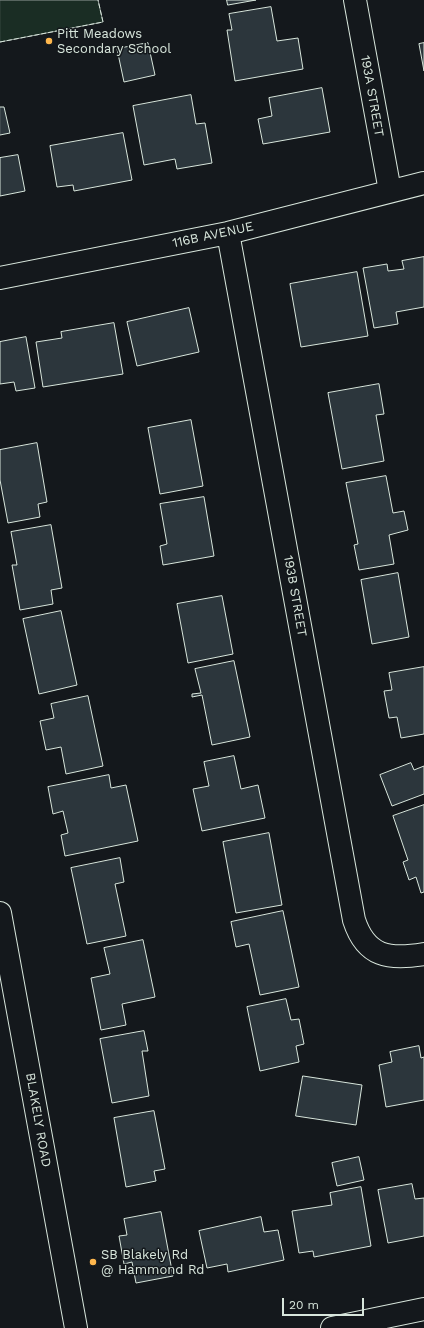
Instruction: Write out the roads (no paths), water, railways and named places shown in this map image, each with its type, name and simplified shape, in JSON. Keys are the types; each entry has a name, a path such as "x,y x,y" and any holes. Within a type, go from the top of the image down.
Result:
{"street":[{"name":"193A STREET","path":"355,0 390,191"},
{"name":"116B AVENUE","path":"0,278 228,233 424,183"},
{"name":"193B STREET","path":"228,233 354,920 359,936 376,952 394,956 424,954"},
{"name":"BLAKELY ROAD","path":"0,913 76,1328"},
{"path":"332,1328 424,1309"}],"place":[{"name":"Pitt Meadows Secondary School","path":"49,41"},
{"name":"SB Blakely Rd @ Hammond Rd","path":"93,1262"}]}
